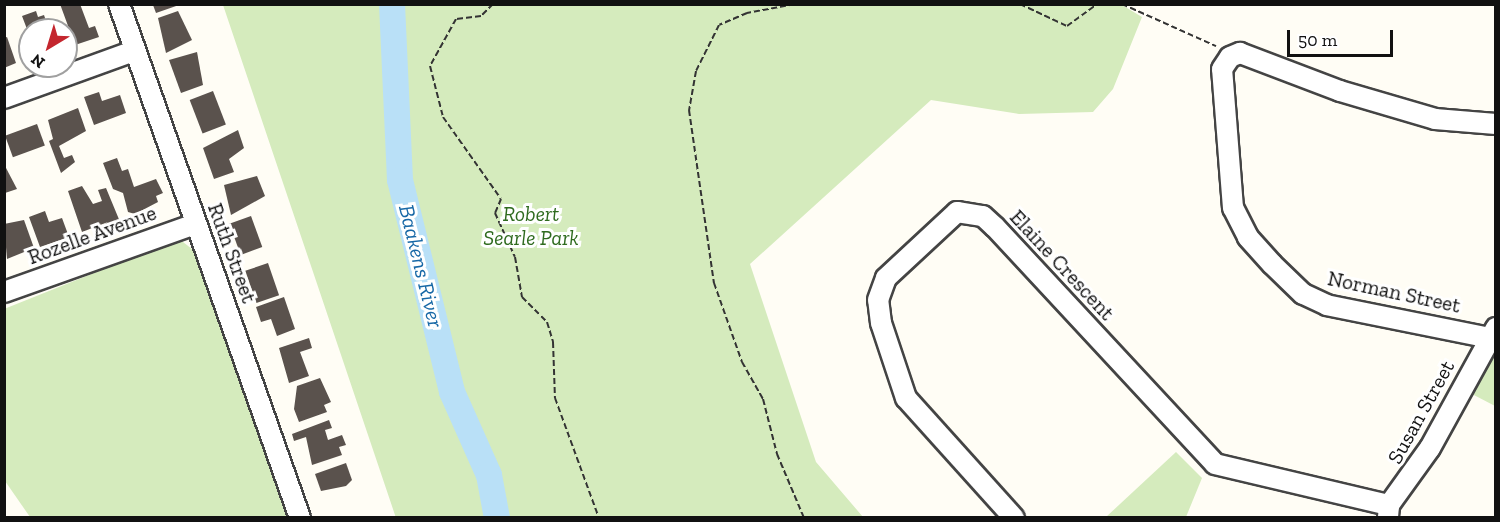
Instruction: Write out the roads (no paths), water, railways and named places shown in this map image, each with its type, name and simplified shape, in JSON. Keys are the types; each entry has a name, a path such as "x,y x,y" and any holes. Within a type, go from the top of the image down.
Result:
{"street":[{"name":"Ruth Street","path":"119,4 300,518"},
{"path":"4,98 134,51"},
{"name":"Norman Street","path":"1493,333 1327,305 1303,294 1248,237 1233,208 1222,75 1233,55 1340,91 1435,119 1496,124"},
{"name":"Elaine Crescent","path":"1014,518 906,398 881,323 878,300 886,278 957,212 983,216 995,227 1215,464 1388,511"},
{"name":"Rozelle Avenue","path":"4,292 195,224"},
{"name":"Susan Street","path":"1388,511 1431,448 1493,333"}],"waterway":[{"name":"Baakens River","path":"392,4 400,180 452,392 489,475 497,518"}],"park label":[{"name":"Robert Searle Park","path":"531,226"}]}
